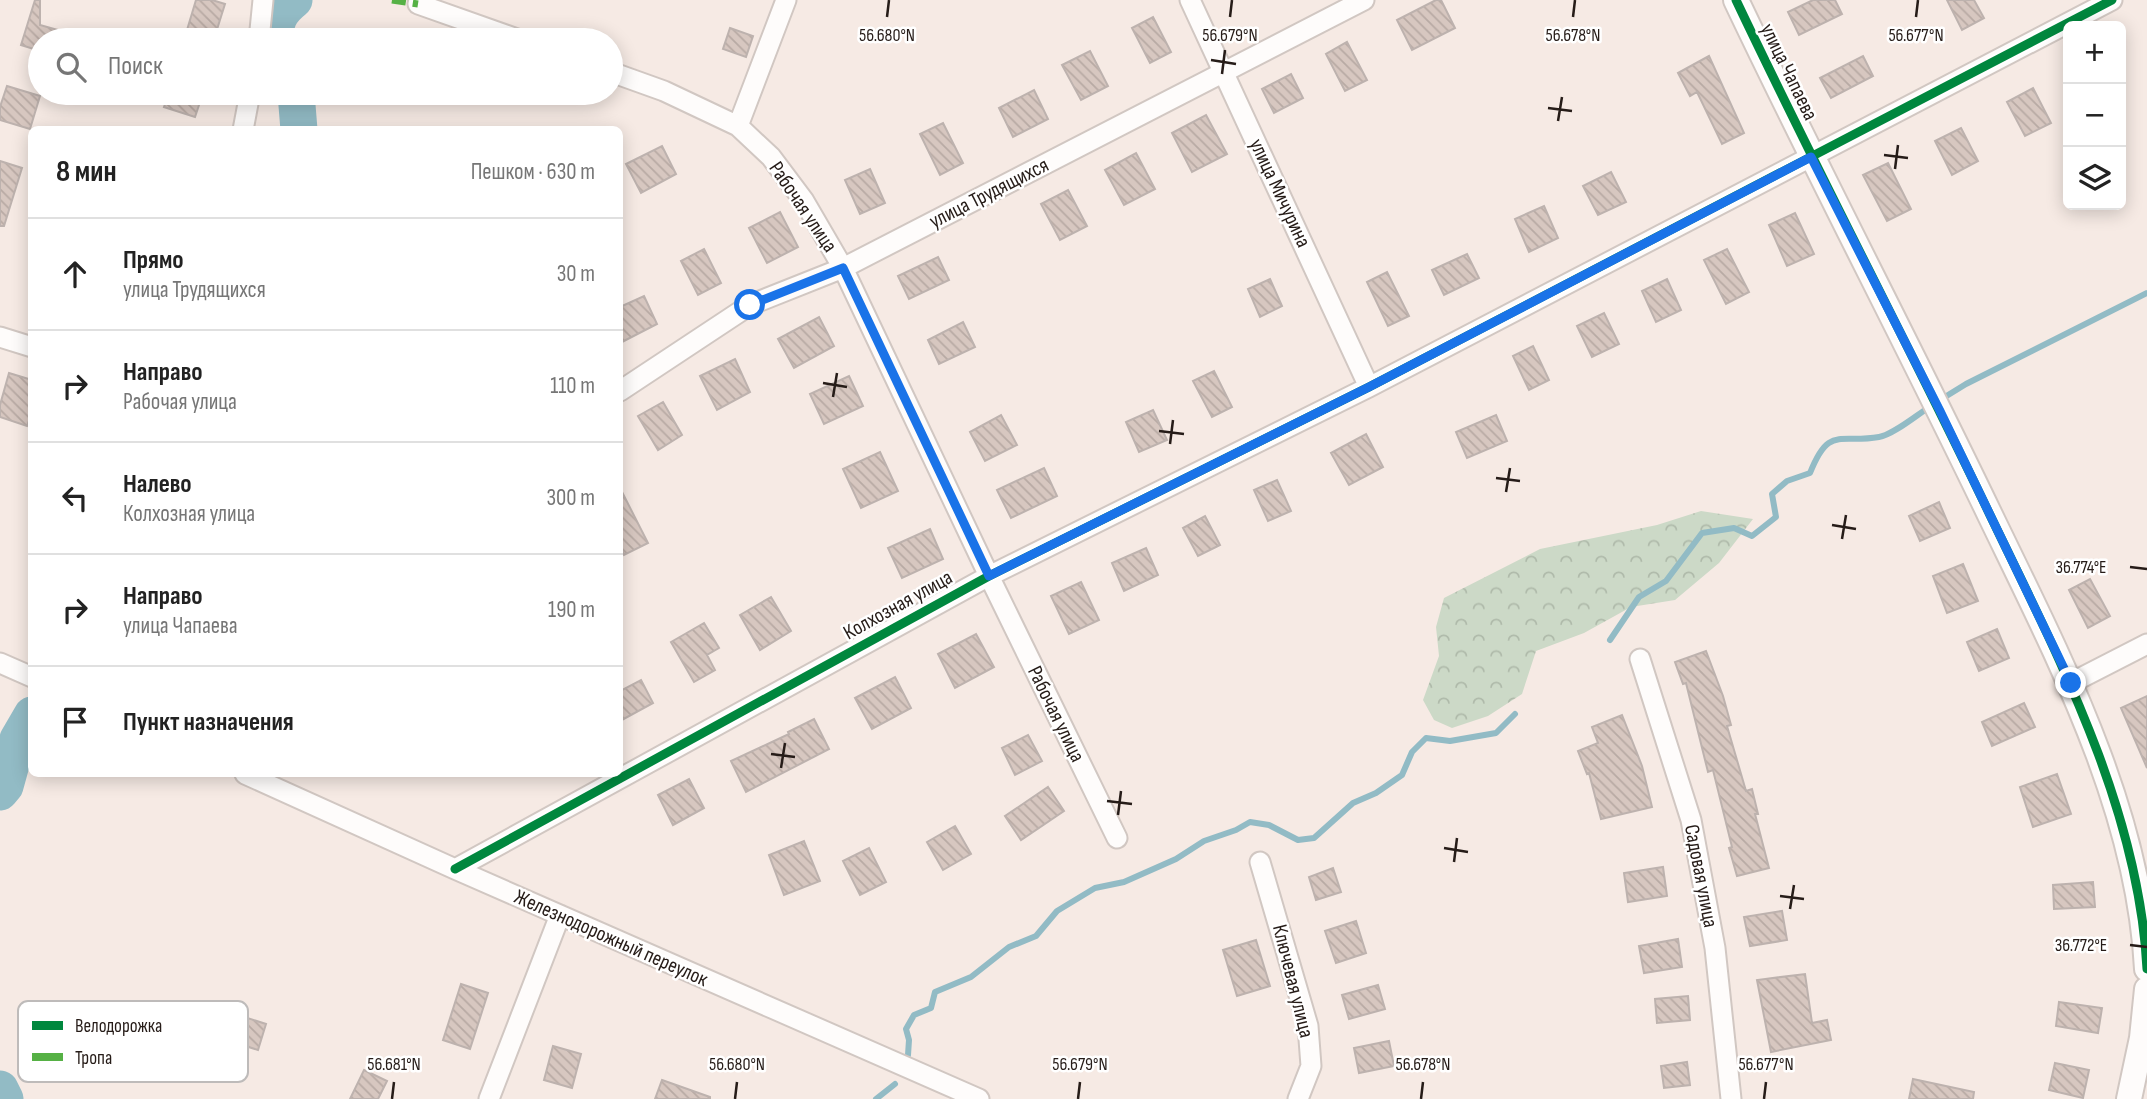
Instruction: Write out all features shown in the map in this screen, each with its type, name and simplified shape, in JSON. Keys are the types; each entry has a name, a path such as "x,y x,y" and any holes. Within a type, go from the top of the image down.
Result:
{"street":[{"path":"260,28 263,0"},
{"path":"738,126 786,0"},
{"name":"улица Мичурина","path":"1190,0 1369,387"},
{"name":"улица Трудящихся","path":"623,389 750,305 843,268 1364,0"},
{"name":"улица Чапаева","path":"1736,0 1811,157 1940,411 2071,683 2111,793 2133,868 2145,919 2147,969"},
{"name":"Колхозная улица","path":"623,777 989,576 1369,387 2112,0"},
{"path":"419,2 488,28"},
{"name":"Рабочая улица","path":"623,76 664,91 738,126 771,158 804,201 843,268 1117,838"},
{"path":"244,126 248,105"},
{"path":"0,337 28,346"},
{"path":"2071,683 2147,644"},
{"name":"Садовая улица","path":"1640,659 1691,820 1715,948 1731,1099"},
{"path":"0,663 28,675"},
{"name":"Железнодорожный переулок","path":"252,777 979,1099"},
{"name":"Колхозная улица","path":"455,869 623,777"},
{"name":"Ключевая улица","path":"1260,862 1308,1026 1311,1066 1298,1099"},
{"path":"489,1099 560,915"},
{"path":"2129,1099 2143,1038 2147,989"}],"green space":[{"path":"1701,511 1753,519 1719,563 1675,600 1631,607 1584,633 1536,651 1522,694 1488,716 1452,728 1434,720 1423,700 1439,656 1436,627 1444,598 1540,549 1657,525"}],"building":[{"path":"35,0 40,0 40,25 51,28 28,28 28,47 21,45"},
{"path":"196,0 212,0 225,4 217,28 188,28"},
{"path":"1441,0 1455,28 1412,50 1397,20"},
{"path":"1813,0 1835,0 1842,14 1799,35 1788,12"},
{"path":"1947,0 1974,0 1984,18 1962,30"},
{"path":"1153,17 1171,52 1150,63 1132,28"},
{"path":"730,28 753,36 746,57 723,49"},
{"path":"1347,42 1367,80 1345,91 1326,54"},
{"path":"1090,51 1108,86 1081,100 1062,65"},
{"path":"1709,56 1744,133 1722,144 1697,92 1690,96 1678,73"},
{"path":"1863,56 1873,76 1831,98 1820,78"},
{"path":"1291,74 1303,98 1274,113 1262,89"},
{"path":"7,86 28,92 28,105 37,105 28,128 0,120 0,107"},
{"path":"2033,88 2051,123 2025,136 2007,102"},
{"path":"1034,90 1048,119 1013,137 999,108"},
{"path":"165,105 199,105 195,117 164,107"},
{"path":"1206,115 1227,154 1192,172 1172,133"},
{"path":"943,123 963,163 940,175 920,134"},
{"path":"1961,128 1978,161 1952,175 1935,141"},
{"path":"662,146 676,174 641,193 626,164"},
{"path":"1136,153 1155,189 1124,205 1105,170"},
{"path":"0,161 22,168 4,226 0,226"},
{"path":"1888,163 1911,209 1887,221 1863,175"},
{"path":"870,169 885,203 860,214 845,180"},
{"path":"1611,172 1626,202 1598,215 1583,186"},
{"path":"1068,190 1087,226 1060,240 1041,204"},
{"path":"1544,206 1558,238 1529,252 1515,219"},
{"path":"780,212 798,247 767,263 749,228"},
{"path":"1795,213 1814,254 1787,266 1769,225"},
{"path":"704,249 721,283 698,295 681,261"},
{"path":"1727,249 1749,292 1726,304 1704,260"},
{"path":"1467,254 1479,278 1444,295 1432,270"},
{"path":"938,257 949,280 909,299 898,276"},
{"path":"1387,272 1409,316 1388,326 1367,282"},
{"path":"1270,279 1282,306 1260,317 1248,289"},
{"path":"1667,279 1681,310 1656,322 1642,291"},
{"path":"644,296 657,324 623,341 623,306"},
{"path":"1604,313 1619,344 1592,357 1577,326"},
{"path":"819,317 834,346 794,368 778,339"},
{"path":"963,322 975,347 939,364 928,340"},
{"path":"1533,346 1549,380 1529,390 1513,356"},
{"path":"735,359 750,392 717,410 700,376"},
{"path":"1214,371 1232,407 1212,417 1193,381"},
{"path":"9,373 28,379 27,426 0,417 0,405"},
{"path":"849,376 863,406 824,424 810,394"},
{"path":"663,402 682,435 658,450 638,416"},
{"path":"1153,410 1167,440 1139,452 1126,422"},
{"path":"1001,415 1017,445 985,461 970,432"},
{"path":"1496,415 1507,441 1467,458 1456,432"},
{"path":"1366,434 1383,467 1349,485 1331,453"},
{"path":"880,452 898,491 861,508 843,469"},
{"path":"1044,468 1057,496 1011,518 997,490"},
{"path":"1277,480 1291,511 1268,521 1254,490"},
{"path":"623,494 648,543 624,555 623,553"},
{"path":"1939,502 1950,528 1920,541 1909,516"},
{"path":"1205,516 1220,545 1198,556 1183,528"},
{"path":"930,529 943,559 902,578 888,548"},
{"path":"1146,548 1158,575 1124,591 1112,563"},
{"path":"1963,564 1978,601 1947,613 1933,576"},
{"path":"2090,579 2110,616 2088,628 2069,590"},
{"path":"1081,582 1099,620 1069,634 1051,596"},
{"path":"771,597 791,631 760,650 740,615"},
{"path":"704,623 719,648 707,655 715,670 694,682 671,642"},
{"path":"1997,629 2009,658 1979,671 1967,642"},
{"path":"976,634 994,667 955,688 938,654"},
{"path":"1706,651 1723,696 1731,725 1727,726 1746,791 1752,789 1758,814 1755,814 1769,868 1737,876 1713,770 1708,772 1686,683 1683,684 1675,662"},
{"path":"895,677 911,708 872,729 855,698"},
{"path":"641,680 653,703 623,719 623,689"},
{"path":"2147,696 2147,768 2121,708"},
{"path":"2024,703 2035,727 1992,746 1982,722"},
{"path":"1622,715 1642,766 1652,807 1601,819 1589,773 1587,774 1578,751 1598,743 1592,727"},
{"path":"814,719 829,749 746,792 731,761"},
{"path":"1028,735 1042,761 1015,775 1002,748"},
{"path":"2057,774 2071,814 2033,827 2020,787"},
{"path":"689,779 704,808 673,825 658,795"},
{"path":"1048,787 1064,811 1021,840 1005,816"},
{"path":"955,826 971,854 943,870 927,842"},
{"path":"804,841 820,881 784,895 769,855"},
{"path":"869,848 886,882 860,895 843,861"},
{"path":"1663,867 1667,896 1628,902 1624,873"},
{"path":"1333,868 1341,892 1316,900 1309,877"},
{"path":"2093,882 2095,907 2054,909 2053,885"},
{"path":"1782,911 1787,940 1750,946 1744,917"},
{"path":"1356,921 1366,953 1336,963 1325,931"},
{"path":"1678,939 1682,967 1644,973 1639,946"},
{"path":"1256,940 1270,986 1237,996 1223,950"},
{"path":"1805,974 1812,1023 1827,1020 1831,1040 1771,1052 1757,980"},
{"path":"461,984 488,993 470,1049 443,1040"},
{"path":"1378,985 1385,1009 1349,1019 1342,995"},
{"path":"1688,996 1690,1020 1657,1023 1655,999"},
{"path":"2059,1002 2102,1008 2098,1033 2056,1026"},
{"path":"248,1018 266,1024 258,1050 248,1047"},
{"path":"1389,1041 1394,1066 1359,1073 1354,1048"},
{"path":"553,1046 581,1054 572,1088 544,1080"},
{"path":"1687,1062 1690,1085 1664,1088 1661,1066"},
{"path":"2055,1063 2089,1070 2083,1098 2049,1090"},
{"path":"364,1070 387,1081 378,1099 350,1099"},
{"path":"1913,1079 1974,1092 1973,1099 1909,1099"},
{"path":"662,1080 710,1097 710,1099 655,1099"}],"waterway":[{"path":"276,28 285,8 294,0"},
{"path":"297,105 299,126"},
{"path":"1940,400 1966,384 2147,293"},
{"path":"1610,640 1639,597 1666,581 1702,533 1734,528 1752,536 1776,517 1772,494 1787,481 1810,473 1823,448 1830,442 1885,435 1931,406"},
{"path":"908,1055 909,1040 906,1029 914,1015 931,1008 935,992 971,977 1009,947 1036,936 1057,911 1095,888 1124,882 1176,859 1204,841 1250,822 1269,825 1298,840 1314,838 1353,803 1376,793 1402,775 1412,752 1426,738 1450,741 1496,733 1515,714"},
{"path":"0,792 5,786 18,739 28,722"},
{"path":"876,1099 895,1084"},
{"path":"0,1089 5,1099"}],"marked path":[{"path":"392,0 418,4"}],"cycle path":[{"path":"1736,0 1959,450 2067,678 2112,792 2129,850 2141,909 2147,969"},
{"path":"623,777 989,576 1369,387 2112,0"},
{"path":"455,869 623,777"}],"route":[{"path":"750,305 843,268 989,576 1369,387 1811,157 1940,411 2071,683"}]}
